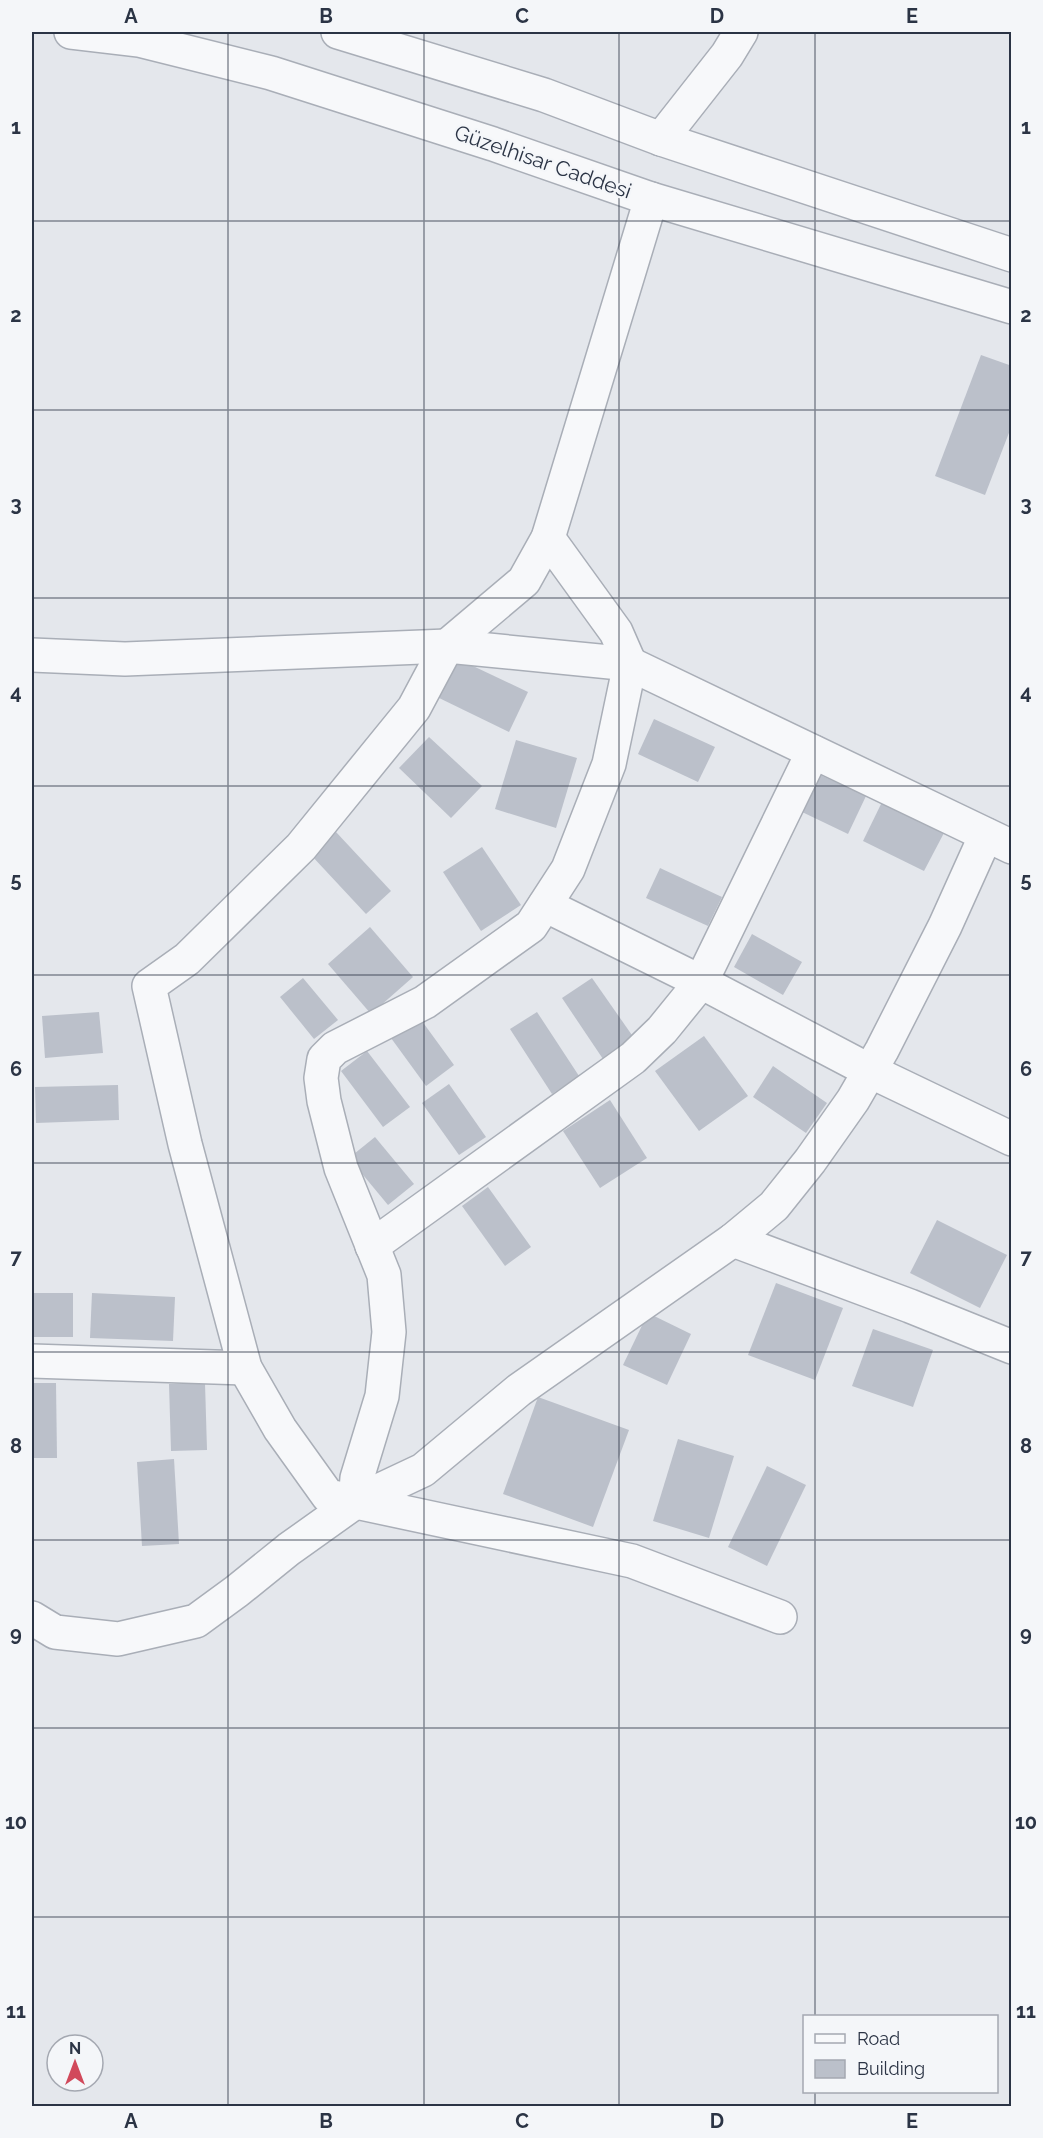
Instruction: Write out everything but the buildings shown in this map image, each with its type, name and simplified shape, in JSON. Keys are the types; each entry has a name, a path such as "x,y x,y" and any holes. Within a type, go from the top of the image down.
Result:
{"street":[{"name":"Güzelhisar Caddesi","path":"70,32 139,40 271,73 493,144 651,199 1011,307"},
{"path":"338,32 543,95 661,139 1011,255"},
{"path":"661,139 727,55 741,32"},
{"path":"651,199 548,538 524,581 447,646 414,708 301,847 187,959 149,986 185,1144 245,1368 280,1429 328,1496 632,1561 780,1617"},
{"path":"355,1502 357,1478 382,1396 389,1332 384,1275 342,1168 324,1101 321,1078 324,1059 335,1048 425,1002 531,926 568,869 609,764 630,664 616,632 548,538"},
{"path":"32,655 125,659 447,646 630,664 999,841 945,926 853,1100 810,1161 774,1206 733,1240 519,1390 423,1470 355,1502 196,1620 118,1639 55,1632 32,1618"},
{"path":"372,1246 633,1058 662,1030 701,982 813,752"},
{"path":"545,905 701,982 870,1071 1011,1139"},
{"path":"733,1240 910,1306 1011,1347"},
{"path":"32,1361 245,1368"}]}
